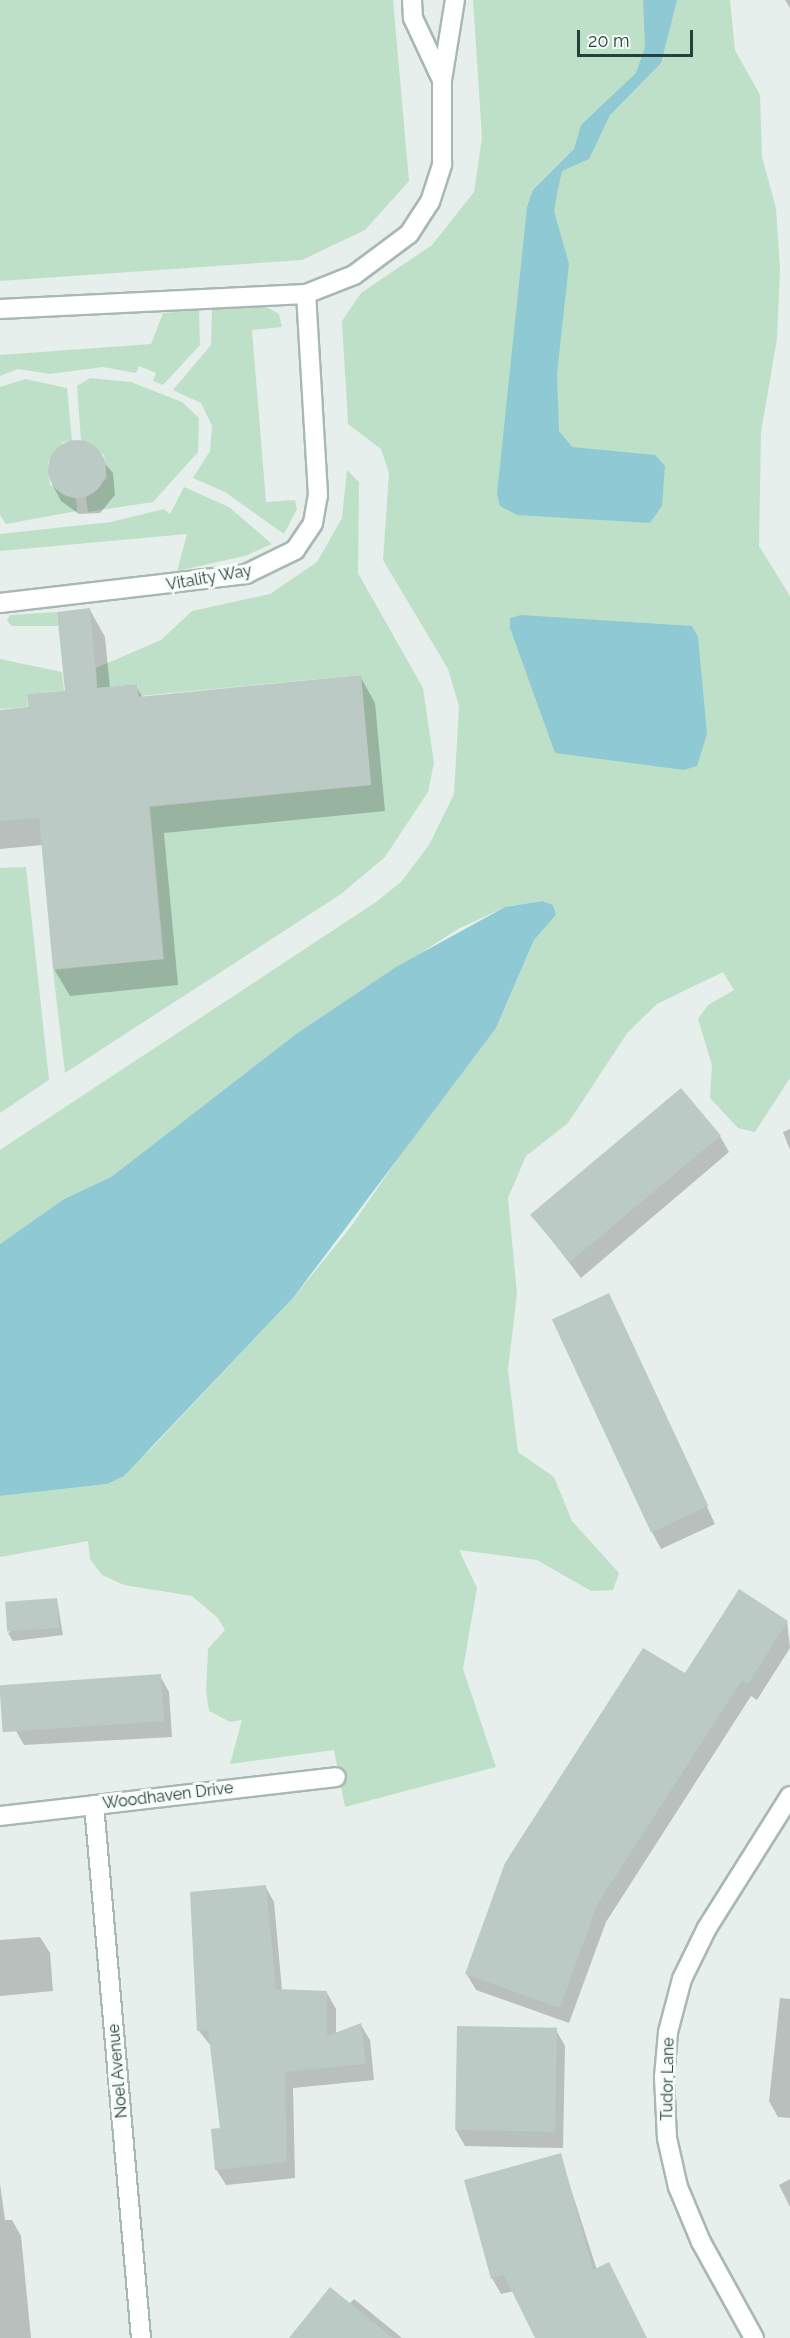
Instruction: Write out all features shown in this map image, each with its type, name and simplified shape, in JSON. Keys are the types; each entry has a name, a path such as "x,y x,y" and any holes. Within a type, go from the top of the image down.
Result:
{"street":[{"path":"412,0 413,18 442,80"},
{"path":"0,309 306,294 354,275 409,234 430,202 442,164 442,80 455,0"},
{"name":"Vitality Way","path":"0,603 170,586 272,564 295,550 313,523 318,495 306,294"},
{"name":"Woodhaven Drive","path":"0,1816 336,1776"},
{"name":"Tudor Lane","path":"754,2338 678,2187 667,2138 664,2077 668,2032 682,1979 707,1928 790,1796"},
{"name":"Noel Avenue","path":"94,1805 141,2338"}],"green space":[{"path":"0,0 393,0 409,181 365,230 302,260 0,281"},
{"path":"473,0 730,0 735,50 760,95 762,157 776,208 780,269 777,339 761,432 759,546 790,596 790,1078 755,1132 738,1128 710,1098 712,1065 698,1019 708,1005 734,990 723,972 657,1004 628,1032 568,1123 526,1156 508,1198 517,1294 508,1370 518,1452 554,1477 572,1521 619,1573 613,1590 591,1591 537,1560 459,1550 477,1588 463,1669 496,1767 345,1807 334,1750 230,1764 242,1720 230,1722 209,1711 206,1691 208,1649 225,1630 218,1618 192,1596 124,1585 102,1575 90,1559 88,1541 0,1557 0,1496 107,1484 149,1451 293,1298 350,1228 445,1090 496,1028 534,940 556,915 542,901 505,907 458,929 296,1034 111,1177 64,1199 0,1244 0,1150 376,902 401,882 429,845 454,794 459,706 448,669 383,560 389,473 381,449 348,424 342,321 361,293 432,245 474,192 482,138"},
{"path":"263,305 279,314 282,327 252,330 266,502 295,500 297,509 284,534 225,492 193,478 210,451 212,426 201,403 173,390 211,345 212,309"},
{"path":"199,310 200,345 163,385 153,381 156,373 139,366 136,373 103,367 50,374 18,369 0,376 0,355 151,344 163,313"},
{"path":"90,378 131,382 182,402 199,418 198,452 153,502 88,512 86,497 107,478 104,455 81,440 77,386"},
{"path":"25,379 67,388 72,441 63,442 48,462 50,485 76,498 77,511 6,524 0,515 0,387"},
{"path":"347,470 359,482 358,573 423,688 434,763 428,792 385,857 341,894 65,1073 53,970 164,959 150,807 371,785 361,675 139,696 137,684 97,688 96,668 161,640 192,611 270,594 317,562 342,518"},
{"path":"184,487 229,507 272,544 245,556 177,571 187,534 0,551 0,534 111,522 164,509 170,514"},
{"path":"57,612 58,626 12,626 7,621 10,615"},
{"path":"0,659 62,672 64,691 27,694 27,707 0,709"},
{"path":"26,867 49,1080 0,1113 0,868"}],"water":[{"path":"643,0 677,0 661,63 610,115 589,159 562,171 558,189 554,211 569,264 557,374 559,431 572,447 655,455 665,466 662,506 650,523 517,515 500,506 497,494 527,207 533,190 574,149 581,125 636,73 645,47"},
{"path":"521,615 692,626 698,637 707,734 697,766 684,770 555,753 510,628 510,618"},
{"path":"542,901 553,905 556,915 534,940 496,1028 293,1298 124,1476 107,1484 0,1496 0,1244 64,1199 111,1177 296,1034 396,967 505,907"}],"building":[{"path":"71,440 83,440 98,448 106,463 106,475 98,490 83,498 71,498 56,490 48,475 48,463 56,448"},
{"path":"90,608 97,688 137,684 138,697 361,675 371,785 149,806 163,959 53,969 39,818 0,821 0,710 28,707 27,694 65,691 57,612"},
{"path":"681,1088 721,1135 570,1262 530,1215"},
{"path":"609,1293 708,1506 651,1533 552,1320"},
{"path":"739,1589 788,1621 748,1684 742,1680 597,1905 560,2008 465,1974 505,1863 643,1648 685,1673"},
{"path":"57,1598 59,1628 7,1632 5,1602"},
{"path":"161,1674 164,1721 3,1732 0,1685"},
{"path":"266,1885 276,1989 327,1991 327,2036 361,2023 366,2064 285,2072 287,2162 215,2170 211,2129 220,2128 208,2030 197,2031 190,1892"},
{"path":"457,2026 557,2028 555,2132 455,2130"},
{"path":"561,2153 593,2270 609,2262 647,2338 535,2338 504,2275 491,2279 464,2180"},
{"path":"330,2287 366,2316 393,2338 289,2338"}]}
